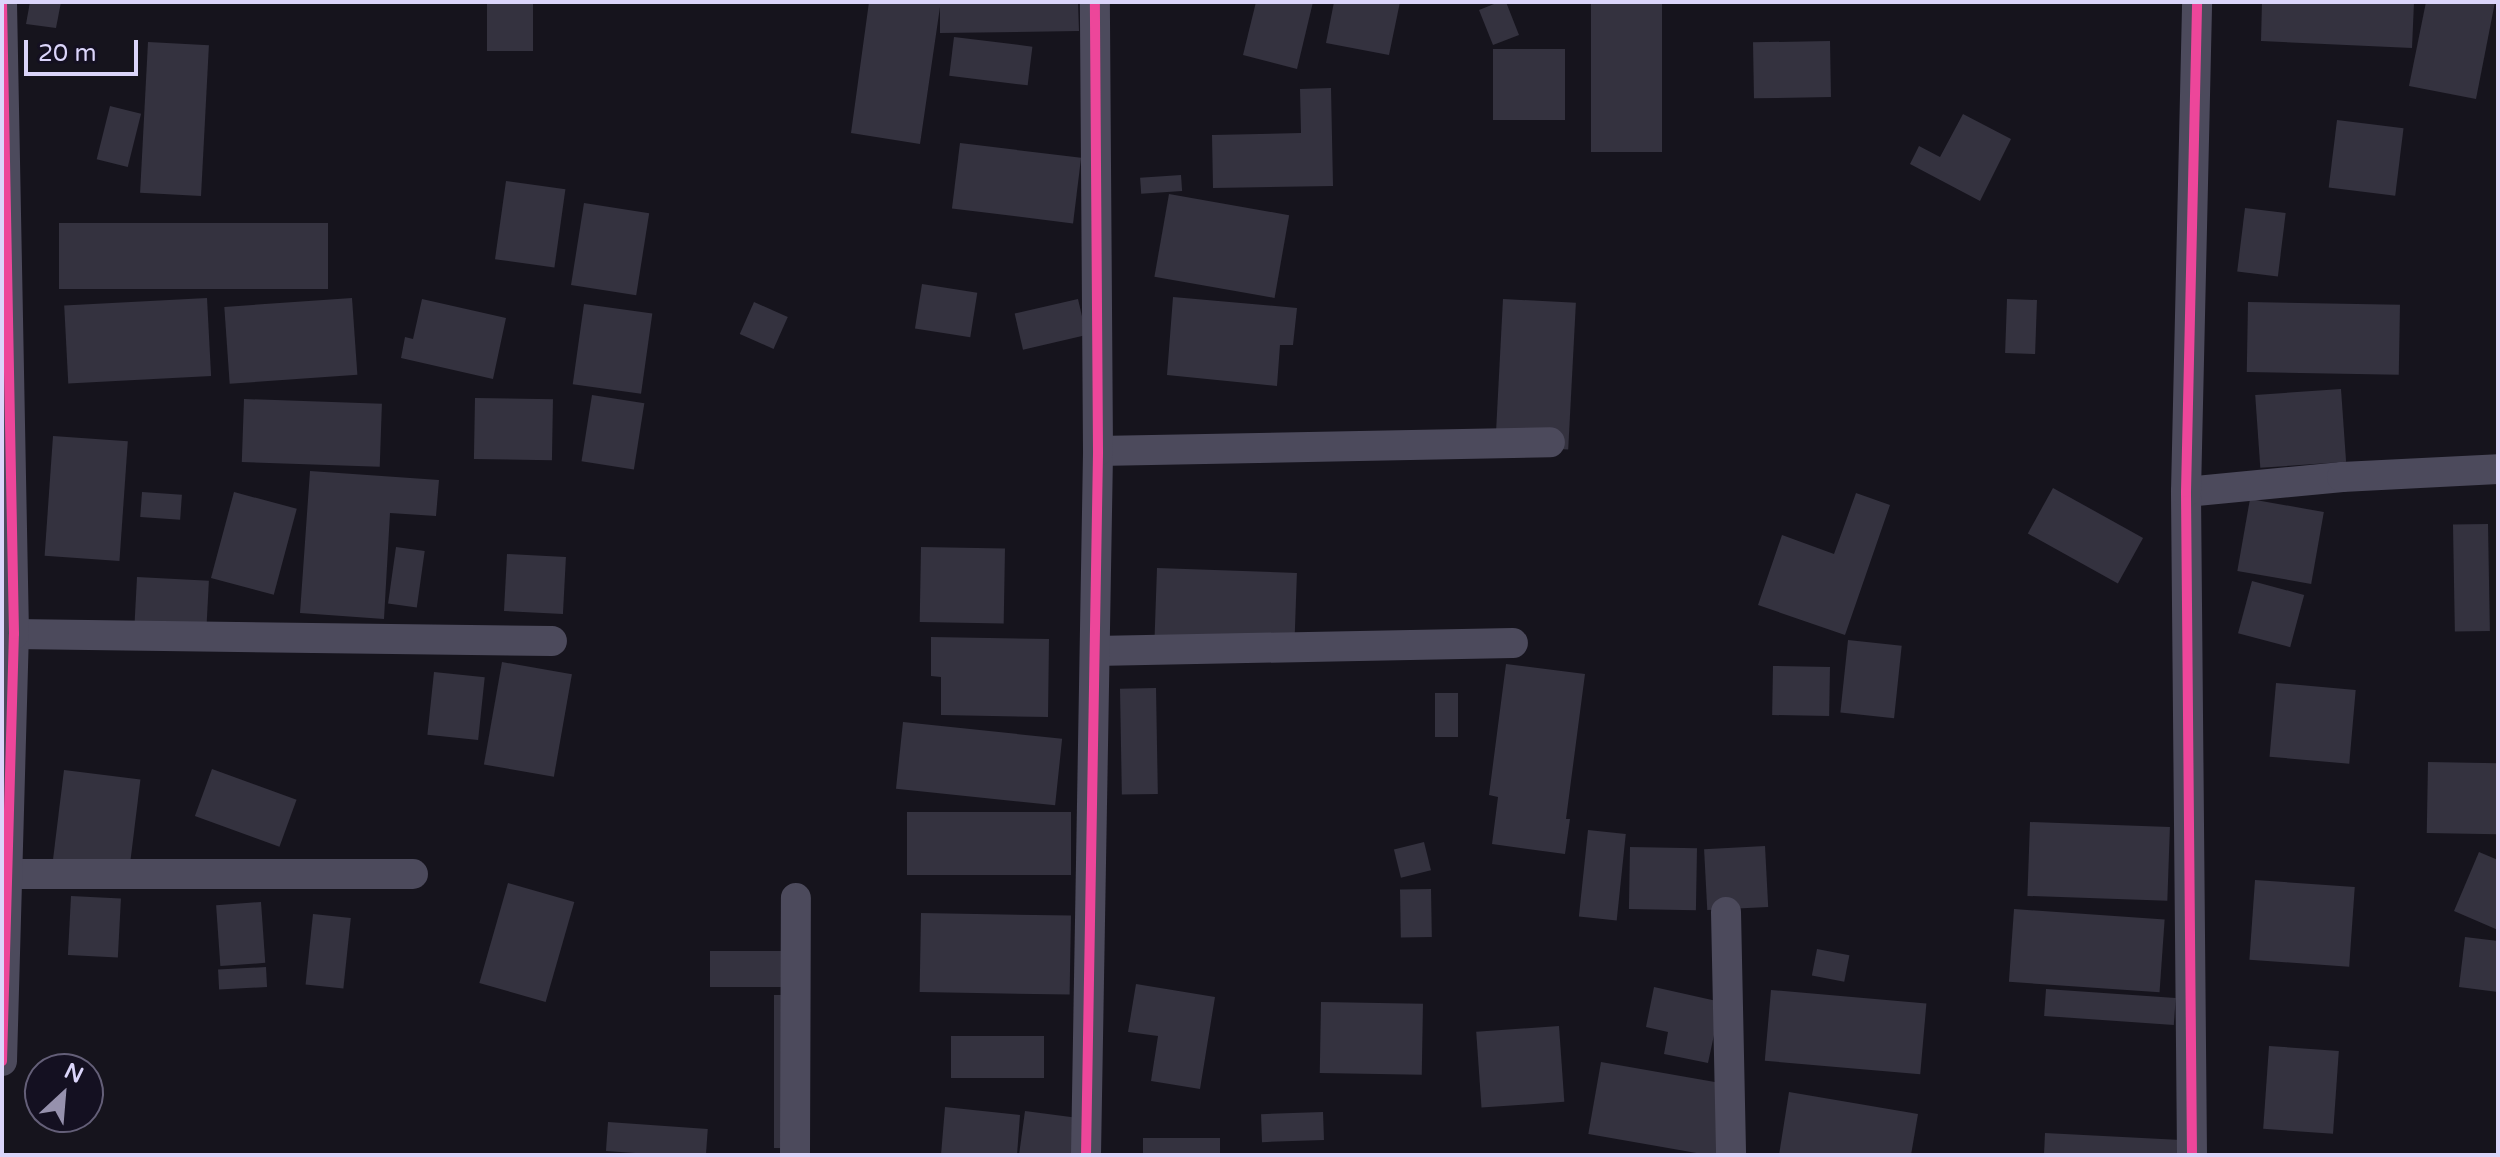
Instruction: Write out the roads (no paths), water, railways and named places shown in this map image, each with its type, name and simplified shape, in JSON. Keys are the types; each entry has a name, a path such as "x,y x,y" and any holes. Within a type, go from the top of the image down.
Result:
{"street":[{"path":"2,2 14,634 6,822 8,874 2,1061"},
{"path":"1086,1155 1098,451 1095,2"},
{"path":"2192,1155 2186,492 2197,2"},
{"path":"1098,451 1550,442"},
{"path":"2186,492 2342,477 2498,469"},
{"path":"14,634 552,641"},
{"path":"1095,651 1513,643"},
{"path":"8,874 413,874"},
{"path":"795,1155 796,898"},
{"path":"1726,912 1731,1155"}]}
